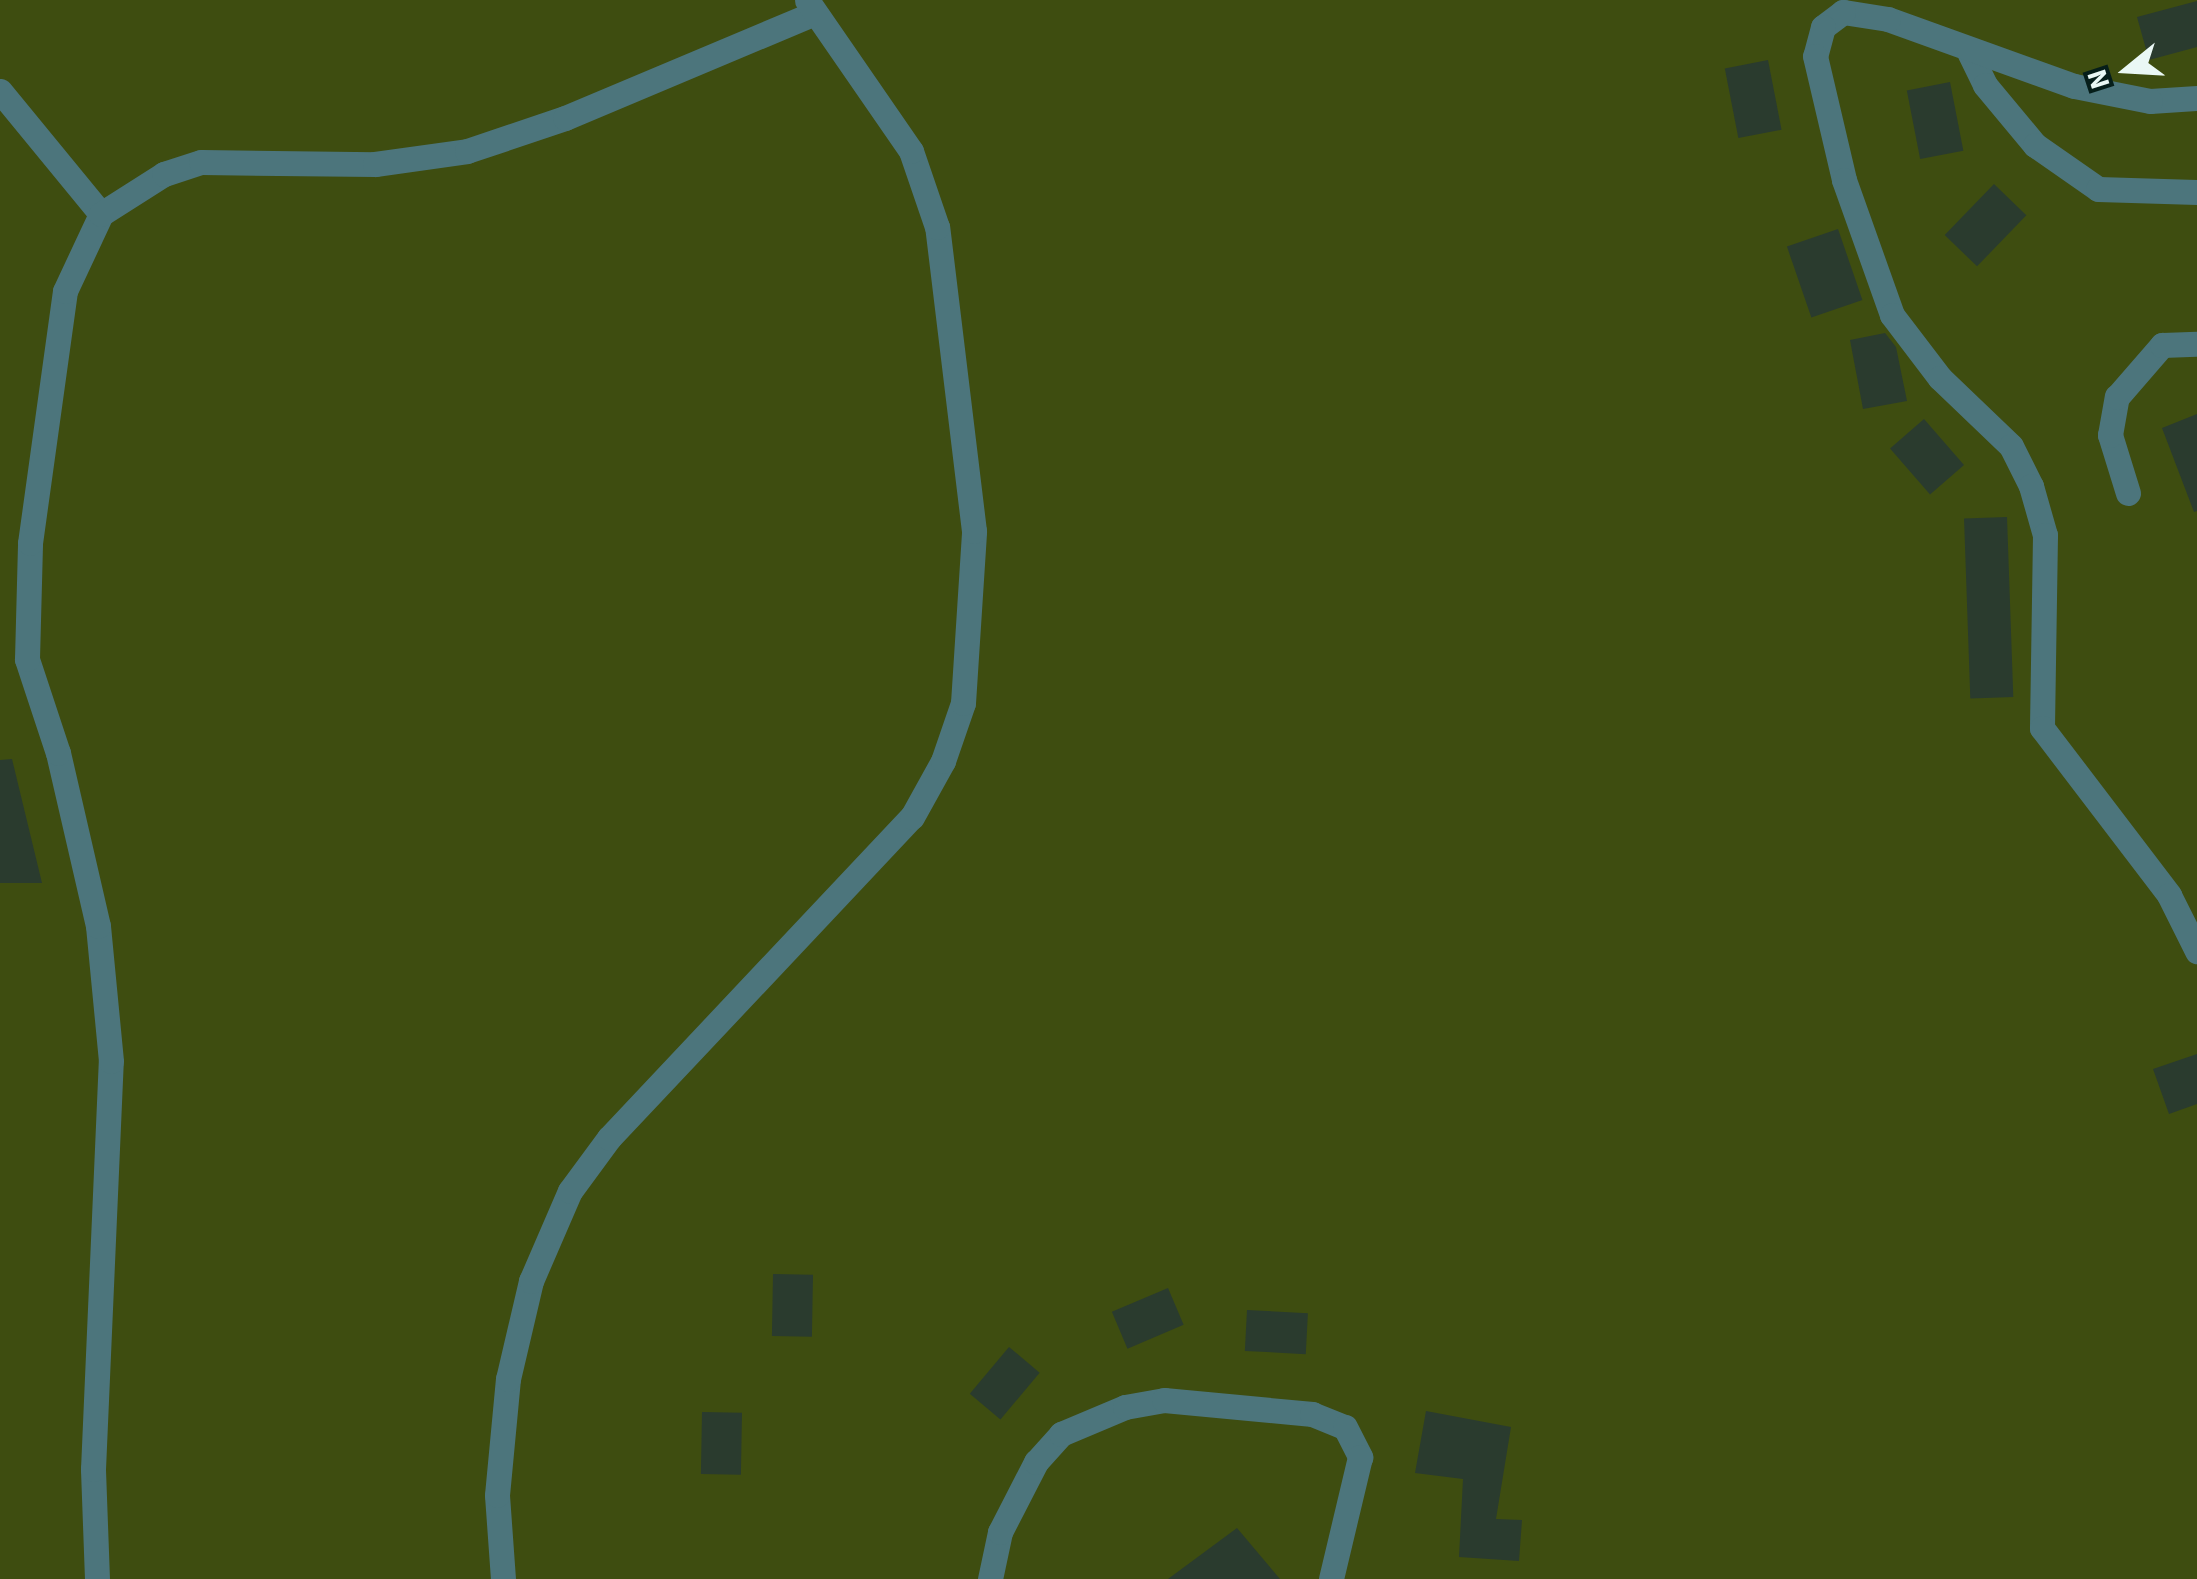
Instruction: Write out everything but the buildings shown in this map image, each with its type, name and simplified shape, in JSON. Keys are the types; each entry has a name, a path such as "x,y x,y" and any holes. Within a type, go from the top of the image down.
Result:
{"street":[{"path":"97,1579 93,1469 111,1060 98,926 58,753 26,659 30,543 65,291 100,214 164,174 201,162 374,164 467,151 565,118 811,7 911,151 937,228 974,531 963,703 943,761 912,817 608,1138 570,1192 530,1281 508,1380 497,1495 503,1579"},
{"path":"2197,98 2150,102 2074,86 1970,54 1888,19 1843,12 1823,27 1815,56 1849,199 1892,315 1940,378 2012,446 2031,486 2045,534 2042,728 2169,895 2197,952"},
{"path":"1970,54 1985,85 2035,145 2098,189 2197,192"},
{"path":"0,92 100,214"},
{"path":"2128,493 2110,435 2117,397 2162,345 2197,344"},
{"path":"990,1579 1000,1532 1036,1462 1062,1434 1125,1407 1164,1400 1312,1414 1345,1427 1360,1458 1331,1579"}],"green space":[{"path":"0,0 2197,0 2197,1579 0,1579"}]}
